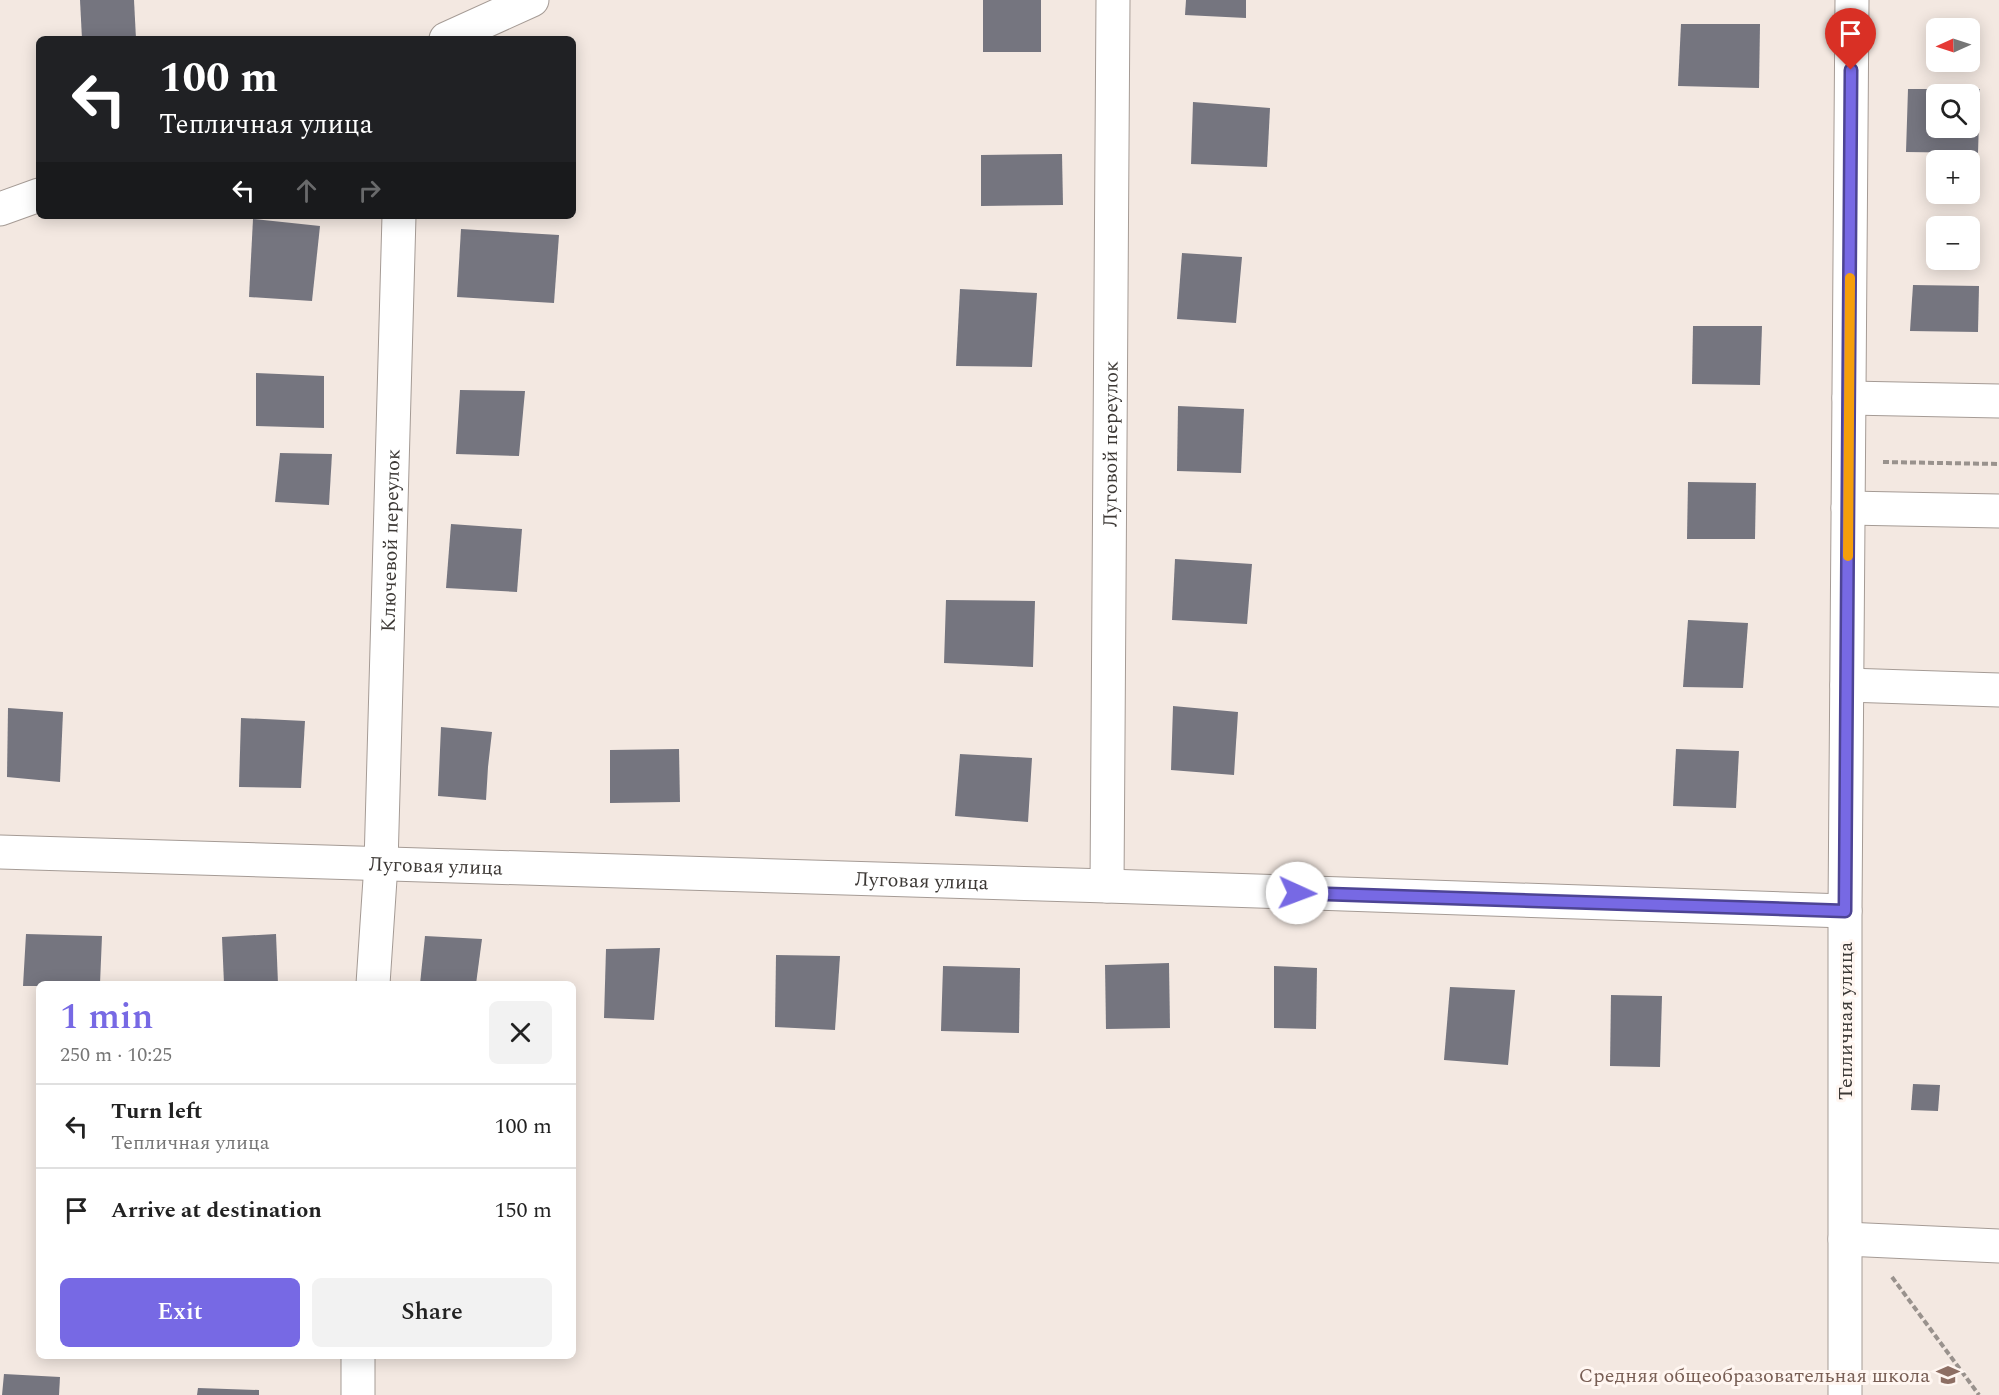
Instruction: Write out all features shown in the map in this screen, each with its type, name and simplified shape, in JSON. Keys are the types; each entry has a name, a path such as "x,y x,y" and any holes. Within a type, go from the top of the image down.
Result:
{"street":[{"path":"453,36 532,0"},
{"name":"Луговой переулок","path":"1107,886 1113,0"},
{"name":"Тепличная улица","path":"1845,1395 1855,1239 1845,911 1852,0"},
{"path":"0,209 36,196"},
{"name":"Ключевой переулок","path":"373,981 381,864 399,219"},
{"path":"1849,398 1999,401"},
{"path":"1848,508 1999,512"},
{"path":"1847,685 1999,690"},
{"name":"Луговая улица","path":"0,852 1845,911"},
{"path":"1855,1239 1999,1246"},
{"path":"358,1359 358,1395"}],"path":[{"path":"1855,1239 1979,1395"}],"building":[{"path":"80,0 134,0 136,36 82,36"},
{"path":"983,0 1041,0 1041,52 983,52"},
{"path":"1186,0 1246,0 1246,18 1185,15"},
{"path":"1681,24 1760,24 1759,88 1678,86"},
{"path":"1908,89 1926,89 1926,138 1978,138 1978,150 1926,150 1926,152 1906,152"},
{"path":"1193,102 1270,108 1267,167 1191,164"},
{"path":"1062,154 1063,205 981,206 981,155"},
{"path":"253,219 320,226 312,301 249,297"},
{"path":"461,229 559,235 554,303 457,297"},
{"path":"1182,253 1242,257 1236,323 1177,319"},
{"path":"1913,285 1979,286 1978,332 1910,331"},
{"path":"960,289 1037,293 1032,367 956,366"},
{"path":"1693,326 1762,326 1760,385 1692,384"},
{"path":"256,373 324,376 324,428 256,426"},
{"path":"460,390 525,391 519,456 456,454"},
{"path":"1178,406 1244,409 1241,473 1177,471"},
{"path":"280,453 332,454 329,505 275,502"},
{"path":"1688,482 1756,483 1755,539 1687,539"},
{"path":"451,524 522,529 517,592 446,588"},
{"path":"1175,559 1252,564 1247,624 1172,620"},
{"path":"946,600 1035,601 1033,667 944,663"},
{"path":"1688,620 1748,623 1743,688 1683,687"},
{"path":"1173,706 1238,712 1234,775 1171,770"},
{"path":"8,708 63,712 60,782 7,777"},
{"path":"241,718 305,721 301,788 239,787"},
{"path":"441,727 492,732 486,800 438,796"},
{"path":"679,749 680,802 610,803 610,750"},
{"path":"1676,749 1739,751 1736,808 1673,806"},
{"path":"960,754 1032,758 1028,822 955,816"},
{"path":"26,934 102,936 100,981 36,981 36,986 23,986"},
{"path":"276,934 278,981 224,981 222,937"},
{"path":"425,936 482,939 476,981 420,981"},
{"path":"660,948 654,1020 604,1018 606,949"},
{"path":"776,955 840,956 835,1030 775,1027"},
{"path":"1169,963 1170,1028 1106,1029 1105,965"},
{"path":"943,966 1020,968 1019,1033 941,1031"},
{"path":"1274,966 1317,968 1316,1029 1274,1028"},
{"path":"1450,987 1515,990 1508,1065 1444,1060"},
{"path":"1611,995 1662,996 1660,1067 1610,1066"},
{"path":"1913,1084 1940,1085 1938,1111 1911,1110"},
{"path":"4,1374 60,1377 59,1395 2,1395"},
{"path":"198,1388 259,1390 259,1395 197,1395"}],"slow traffic":[{"path":"1848,556 1850,278"}],"place":[{"name":"Средняя общеобразовательная школа","path":"1948,1375"}],"route":[{"path":"1297,893 1845,911 1851,70"}]}
